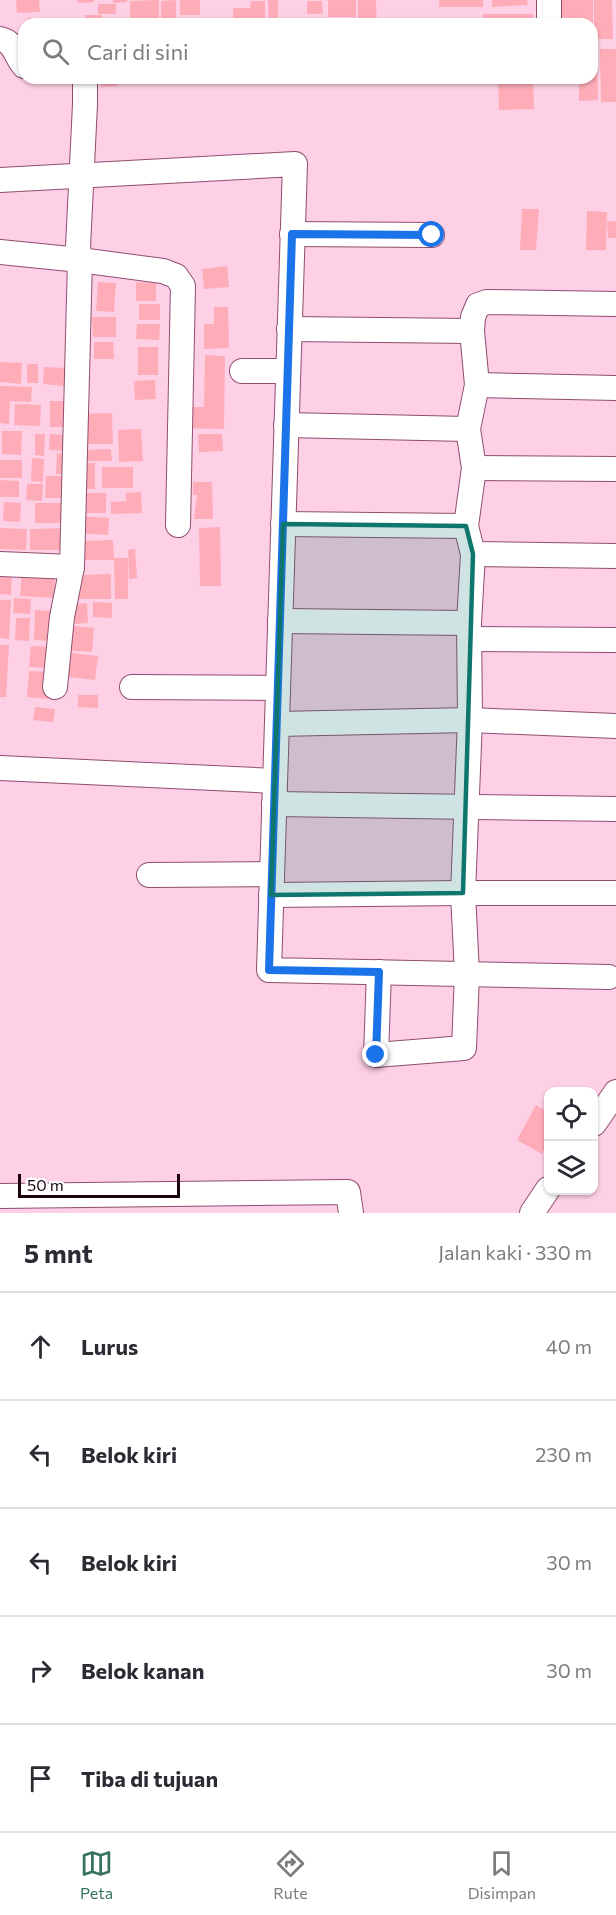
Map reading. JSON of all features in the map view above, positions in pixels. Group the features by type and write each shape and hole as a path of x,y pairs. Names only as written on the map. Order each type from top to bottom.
{"street":[{"path":"549,0 549,18"},
{"path":"0,39 7,40 16,50 18,59"},
{"path":"55,687 62,617 72,567 80,260 78,247 85,84"},
{"path":"0,180 294,164 269,970 609,976"},
{"path":"292,234 432,235"},
{"path":"0,252 163,271 176,276 183,286 178,525"},
{"path":"379,972 376,1055 464,1048 466,974 463,893 470,720 469,631 473,554 466,526 474,468 468,429 477,385 472,331 473,317 478,305 487,302 616,304"},
{"path":"289,329 472,331"},
{"path":"242,371 288,371"},
{"path":"477,385 616,388"},
{"path":"286,425 468,429"},
{"path":"474,468 616,469"},
{"path":"283,524 466,526"},
{"path":"473,554 616,556"},
{"path":"0,564 72,567"},
{"path":"280,621 616,640"},
{"path":"132,687 278,688"},
{"path":"277,724 470,720 616,726"},
{"path":"0,768 466,806 616,809"},
{"path":"149,875 272,885 463,893 616,893"},
{"path":"598,1118 616,1092"},
{"path":"0,1196 348,1192 351,1213"},
{"path":"532,1213 545,1195"}],"highlighted area":[{"path":"283,524 466,526 473,554 463,893 271,895"}],"building":[{"path":"16,0 39,0 40,12 17,13"},
{"path":"78,0 94,0 94,2 78,3"},
{"path":"113,0 127,0 127,2 113,3"},
{"path":"159,0 159,18 130,18 130,1"},
{"path":"176,0 176,18 161,18 161,1"},
{"path":"180,0 200,0 200,15 180,15"},
{"path":"268,0 278,0 278,18 269,18"},
{"path":"328,0 356,0 356,17 328,17"},
{"path":"358,0 376,0 377,18 358,18"},
{"path":"439,0 483,0 483,7 439,7"},
{"path":"492,0 527,0 528,5 492,7"},
{"path":"561,0 593,0 593,18 562,18"},
{"path":"594,0 612,0 613,39 598,39 598,18 594,18"},
{"path":"251,1 265,1 265,18 233,18 233,8 250,8"},
{"path":"307,1 322,1 323,14 307,14"},
{"path":"98,4 116,4 116,14 98,14"},
{"path":"483,14 533,14 533,18 483,18"},
{"path":"85,15 102,15 102,18 85,18"},
{"path":"600,49 616,49 616,102 601,102"},
{"path":"101,84 118,84 118,86 101,87"},
{"path":"498,84 533,84 534,109 499,110"},
{"path":"579,84 598,84 598,100 579,101"},
{"path":"522,209 539,209 536,250 520,250"},
{"path":"587,211 607,212 606,250 586,250"},
{"path":"616,221 616,238 608,238 607,222"},
{"path":"227,266 229,287 204,289 202,269"},
{"path":"98,282 116,283 114,312 96,311"},
{"path":"136,282 156,283 156,301 136,301"},
{"path":"139,304 160,304 160,320 139,320"},
{"path":"214,307 228,307 229,348 204,349 204,324 214,324"},
{"path":"92,317 116,317 116,337 93,337"},
{"path":"137,324 160,324 159,340 136,339"},
{"path":"94,342 113,342 114,359 94,359"},
{"path":"138,347 158,347 158,375 138,375"},
{"path":"205,355 225,356 224,429 188,428 188,407 204,407"},
{"path":"0,362 22,363 21,384 0,382"},
{"path":"27,364 38,364 38,383 27,383"},
{"path":"44,367 66,368 64,386 43,384"},
{"path":"155,380 156,399 135,400 134,381"},
{"path":"0,386 32,387 31,402 10,401 9,424 0,423"},
{"path":"50,401 67,401 68,427 50,427"},
{"path":"15,404 41,405 40,426 14,425"},
{"path":"112,413 113,444 79,444 79,414"},
{"path":"141,429 143,461 119,462 118,430"},
{"path":"2,431 22,431 21,455 2,454"},
{"path":"35,434 45,434 44,456 35,455"},
{"path":"50,434 69,435 68,451 49,450"},
{"path":"198,434 222,434 223,451 199,452"},
{"path":"111,449 112,461 82,461 82,450"},
{"path":"57,453 66,454 66,474 56,474"},
{"path":"32,458 44,459 43,482 31,481"},
{"path":"0,460 22,460 22,478 0,478"},
{"path":"80,463 95,463 95,489 80,489"},
{"path":"102,467 133,467 133,488 102,488"},
{"path":"46,476 65,476 65,498 45,498"},
{"path":"0,480 19,481 19,497 0,497"},
{"path":"193,482 212,482 213,519 194,519 197,495 193,495"},
{"path":"27,484 43,484 42,501 26,500"},
{"path":"141,492 142,513 111,514 111,502 126,501 126,493"},
{"path":"82,493 106,493 106,513 82,513"},
{"path":"4,502 21,503 20,522 3,521"},
{"path":"35,503 65,503 65,523 35,523"},
{"path":"78,516 109,518 108,535 77,533"},
{"path":"220,527 221,586 200,586 199,528"},
{"path":"0,528 27,529 26,550 0,549"},
{"path":"67,528 67,550 30,550 30,529"},
{"path":"113,540 114,560 84,560 83,541"},
{"path":"135,549 137,578 129,579 128,550"},
{"path":"114,558 128,558 128,599 115,599"},
{"path":"22,571 55,573 54,598 20,596"},
{"path":"0,572 12,573 11,595 0,594"},
{"path":"111,574 111,599 79,599 79,575"},
{"path":"14,598 31,599 30,614 13,613"},
{"path":"0,600 11,600 9,639 0,638"},
{"path":"93,602 112,603 112,618 93,617"},
{"path":"87,603 88,623 75,624 74,604"},
{"path":"35,610 56,611 54,641 34,640"},
{"path":"16,618 30,618 29,641 15,640"},
{"path":"65,625 94,628 92,652 63,650"},
{"path":"0,645 9,645 6,697 0,697"},
{"path":"31,646 51,647 50,668 29,667"},
{"path":"63,652 98,656 95,680 61,676"},
{"path":"29,671 50,672 48,699 27,697"},
{"path":"78,695 98,695 98,708 78,707"},
{"path":"35,707 55,709 53,722 33,720"},
{"path":"536,1105 544,1110 544,1150 542,1154 517,1140"}],"route":[{"path":"376,1055 379,972 269,970 292,234 432,235"}]}
